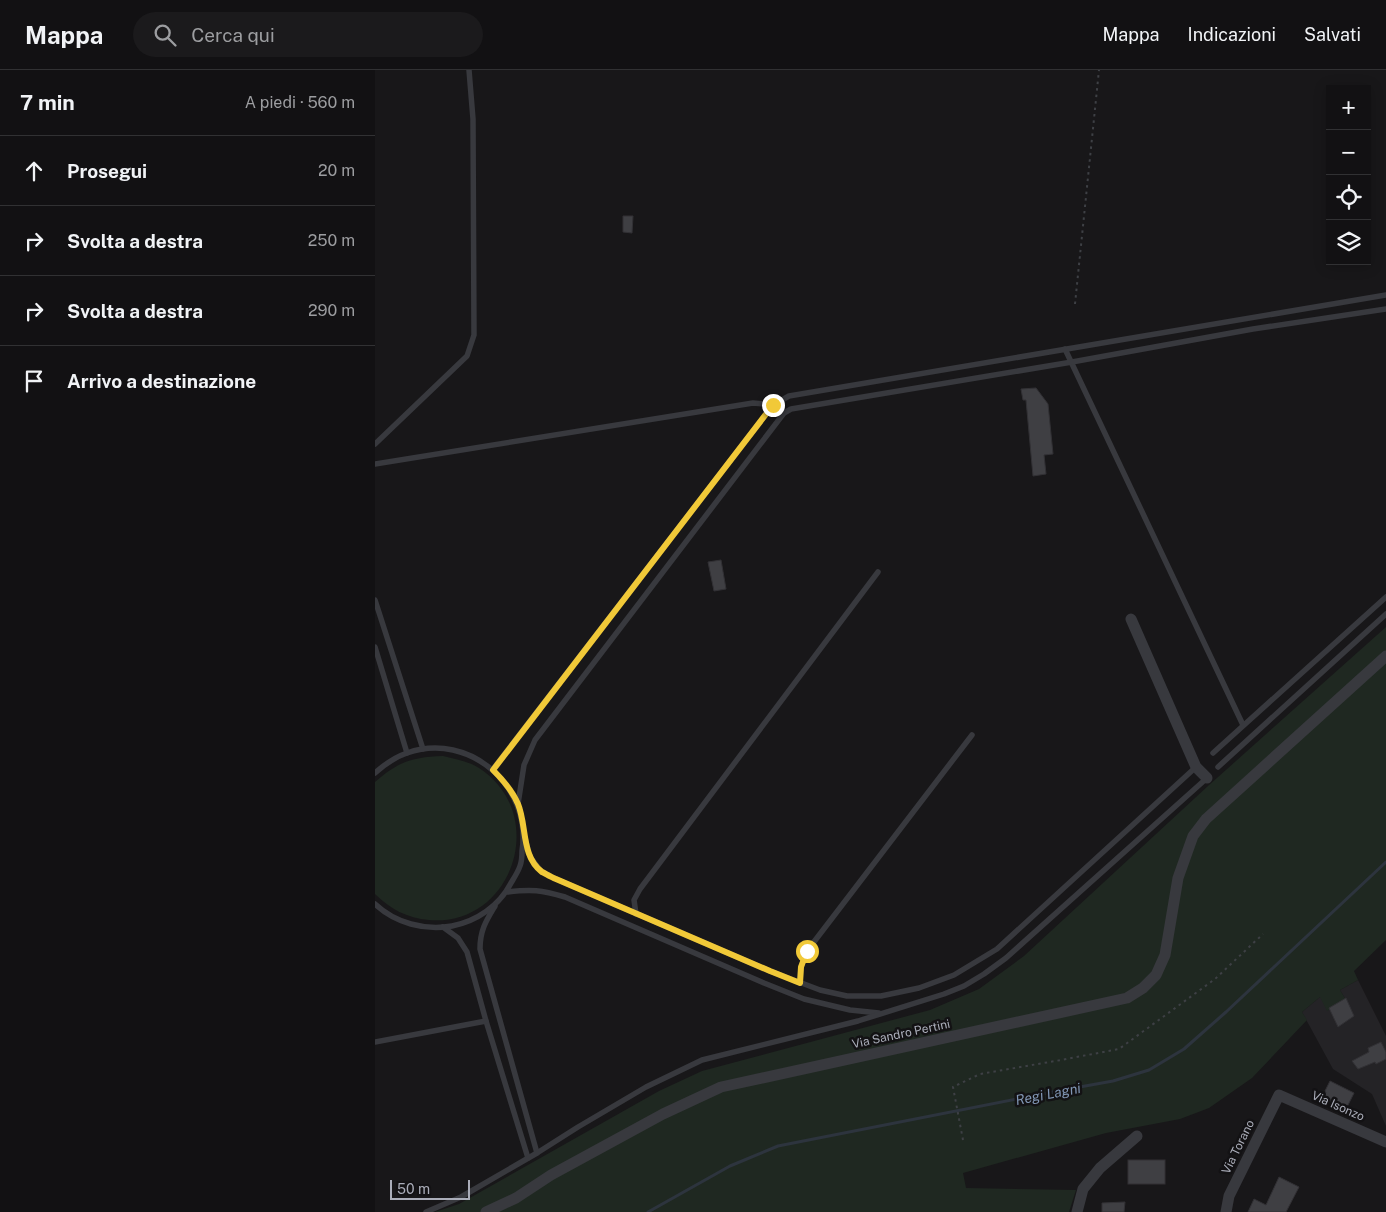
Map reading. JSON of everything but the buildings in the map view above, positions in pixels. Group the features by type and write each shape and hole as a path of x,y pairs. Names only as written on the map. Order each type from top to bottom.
{"street":[{"path":"1131,619 1196,767 1207,778"},
{"name":"Via Sandro Pertini","path":"486,1212 516,1198 551,1175 663,1114 721,1087 1127,998 1143,988 1156,975 1165,956 1178,878 1193,836 1206,818 1386,656"},
{"name":"Via Isonzo","path":"1279,1095 1386,1142"},
{"name":"Via Torano","path":"1226,1212 1229,1196 1279,1095"},
{"path":"1077,1212 1083,1189 1099,1168 1137,1136"}],"lane":[{"path":"375,444 467,356 474,335 473,119 469,70"},
{"path":"493,770 773,405 789,396 1386,295"},
{"path":"518,804 524,765 535,740 784,413 791,409 1072,362 1253,329 1386,309"},
{"path":"1065,349 1243,725"},
{"path":"375,464 753,403 773,405"},
{"path":"636,914 634,900 640,889 878,572"},
{"path":"1213,753 1386,596"},
{"path":"375,600 423,749"},
{"path":"1218,766 1386,614"},
{"path":"375,647 407,753"},
{"path":"800,983 801,967 807,951 972,735"},
{"path":"375,773 387,763 407,753 423,749 460,752 477,759 493,770 507,785 518,804 530,856 541,871 636,914 800,983 847,996 881,996 919,988 954,975 997,949 1196,767"},
{"path":"426,1212 461,1197 647,1087 702,1060 849,1024 964,986 1006,958 1207,778"},
{"path":"375,904 400,921 421,927 443,927 462,924 480,916 507,892 520,866 525,838"},
{"path":"507,892 539,890 565,897 805,999 850,1010 884,1013"},
{"path":"495,904 480,937 480,949 537,1152"},
{"path":"443,927 458,938 467,952 528,1158"},
{"path":"375,1042 486,1020"}],"path":[{"path":"1075,304 1099,70"},
{"path":"963,1140 953,1087 980,1074 1119,1049 1215,979 1263,934"}],"shaded area":[{"path":"1386,627 1386,940 1354,971 1358,980 1340,990 1346,1000 1327,1011 1320,997 1302,1012 1307,1020 1252,1078 1209,1108 1180,1119 1106,1133 963,1173 966,1188 1076,1190 1069,1212 435,1212 459,1204 659,1091 702,1071 930,1010 979,989 1024,956 1208,786"},
{"path":"443,756 461,760 479,768 501,788 513,812 517,838 512,864 500,887 482,906 458,917 429,920 399,912 375,894 375,782 398,765 414,759"},
{"path":"1358,980 1386,1036 1386,1126 1372,1094 1333,1069 1302,1012 1320,997 1346,1000 1340,990"}],"waterway":[{"name":"Regi Lagni","path":"648,1212 730,1166 778,1146 1113,1081 1149,1070 1184,1049 1386,862"}],"route":[{"path":"773,405 493,770 507,785 518,804 530,856 541,871 800,983 801,967 807,951"}]}
